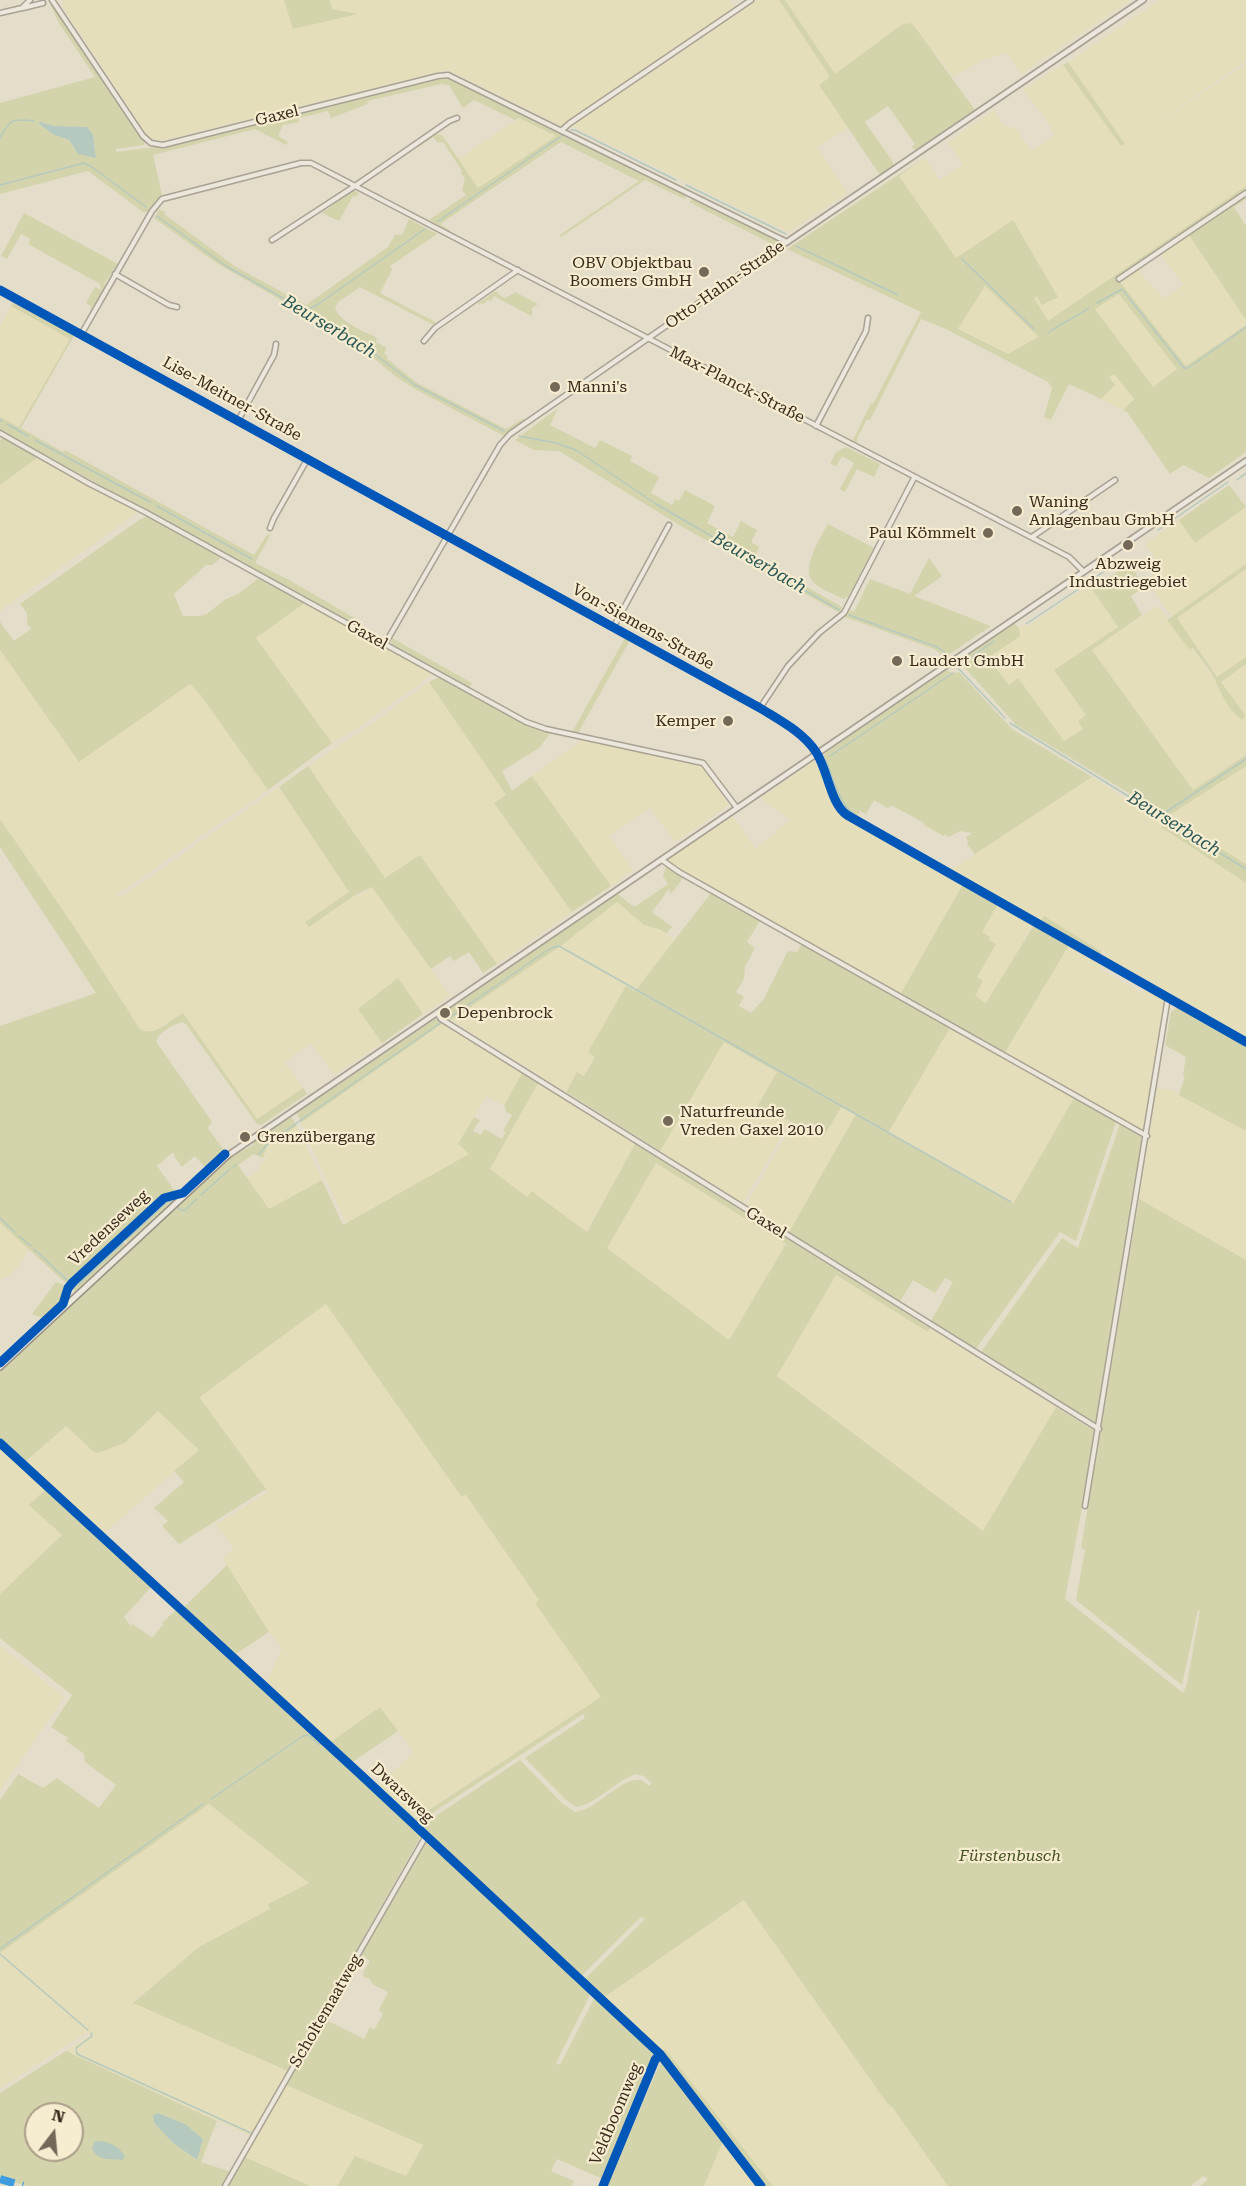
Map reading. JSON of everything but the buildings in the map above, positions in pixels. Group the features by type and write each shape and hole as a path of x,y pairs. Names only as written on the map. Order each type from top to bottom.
{"main road":[{"name":"Vredenseweg","path":"0,1367 227,1156"}],"street":[{"path":"22,8 30,0"},
{"name":"Gaxel","path":"54,0 143,136 156,145 448,75 787,242"},
{"path":"562,130 751,0"},
{"name":"Otto-Hahn-Straße","path":"385,644 500,445 510,434 1143,0"},
{"path":"0,14 43,3"},
{"path":"272,240 448,122 458,118"},
{"name":"Max-Planck-Straße","path":"82,333 152,211 166,197 305,162 314,164 1069,557 1083,571"},
{"path":"1119,279 1246,193"},
{"path":"424,341 435,328 518,270"},
{"path":"115,274 169,305 177,307"},
{"name":"Lise-Meitner-Straße","path":"0,290 448,535"},
{"path":"816,426 866,331 868,318"},
{"name":"Lise-Meitner-Straße","path":"239,419 274,355 276,344"},
{"name":"Gaxel","path":"0,433 532,725 703,763 737,808"},
{"name":"Lise-Meitner-Straße","path":"270,528 308,458"},
{"path":"227,1156 1246,461"},
{"path":"760,708 788,666 819,633 842,615 914,478"},
{"path":"1032,538 1115,480"},
{"path":"613,628 669,525"},
{"name":"Von-Siemens-Straße","path":"448,535 760,708 794,730 817,753"},
{"path":"817,753 827,773 837,804 847,815 1246,1042"},
{"path":"662,860 679,872 1147,1136"},
{"path":"1085,1506 1168,997"},
{"name":"Gaxel","path":"436,1013 441,1019 703,1184 1099,1429"},
{"name":"Dwarsweg","path":"0,1443 660,2054 761,2186"},
{"name":"Scholtemaatweg","path":"225,2186 426,1836"},
{"name":"Veldboomweg","path":"603,2186 660,2054"}],"shaded area":[{"path":"284,0 293,29 355,13 332,9 330,0 730,0 736,7 561,126 448,70 159,141 150,138 145,132 62,6 62,1"},
{"path":"758,0 779,0 830,77 820,85 849,127 817,147 847,193 788,232 572,126"},
{"path":"785,0 1131,0 1021,74 1008,53 984,59 953,77 915,27 900,25 835,74"},
{"path":"1160,0 1246,0 1246,61 1140,134 1246,64 1246,186 1048,321 1034,298 1037,297 1043,305 1058,296 1013,220 956,259 899,176 925,158 939,180 963,165 948,142 994,110 1004,126 1016,128 1031,151 1042,144 1055,135 1023,89 1063,65 1121,146 1125,144 1068,62"},
{"path":"519,118 556,136 477,188 458,159"},
{"path":"40,122 54,126 87,127 93,135 96,158 78,154 69,140 54,135 39,124"},
{"path":"1188,234 1246,320 1246,325 1186,366 1120,282 1138,269 1147,282 1165,298 1184,285 1161,255"},
{"path":"985,286 1039,337 1008,354 958,329"},
{"path":"1119,294 1177,369 1153,387 1095,309"},
{"path":"11,306 70,339 18,427 0,417 0,327"},
{"path":"1114,373 1134,399 1123,410 1101,399 1115,385 1109,377"},
{"path":"40,456 138,512 0,611 0,485"},
{"path":"1246,507 1246,564 1172,617 1146,580 1153,575 1155,566 1154,557 1145,544 1179,520 1196,543"},
{"path":"1246,569 1246,657 1218,677 1176,618"},
{"path":"1089,585 1118,627 1054,670 1086,716 1083,728 1064,742 1018,678 1009,685 988,657 1019,636 1019,628 1025,624 1027,627"},
{"path":"305,603 430,672 430,676 359,727 332,743 256,638"},
{"path":"1158,606 1190,649 1192,648 1215,680 1218,690 1240,719 1245,715 1221,682 1246,664 1246,754 1193,790 1092,649"},
{"path":"0,650 78,761 190,684 199,693 268,790 117,894 120,898 279,787 349,892 306,921 308,926 352,897 361,895 372,887 450,996 423,1014 397,978 358,1009 382,1043 334,1075 311,1043 284,1062 303,1088 257,1119 183,1013 152,1032 140,1029 73,925 0,819"},
{"path":"429,682 506,795 494,804 572,912 497,964 420,855 385,878 308,766 369,726"},
{"path":"582,740 701,765 729,805 675,842 650,808 609,836 633,870 611,886 532,776"},
{"path":"814,761 821,769 839,814 963,884 900,995 667,862 671,856 732,815 756,849 790,820 761,798"},
{"path":"1246,766 1246,864 1167,816"},
{"path":"1092,777 1163,823 1161,827 1246,883 1246,1038 1104,957 1106,953 1044,917 1040,922 951,870"},
{"path":"617,902 644,925 662,930 674,940 635,991 626,987 589,1052 595,1056 583,1076 577,1073 566,1092 451,1020 558,948"},
{"path":"998,904 1032,926 987,1003 974,996 983,981 976,978 996,944 988,940 990,937 982,932"},
{"path":"1069,945 1102,964 1100,969 1143,994 1145,988 1164,999 1145,1133 1004,1054"},
{"path":"443,1023 522,1073 504,1106 486,1096 458,1144 470,1154 346,1223 301,1123"},
{"path":"950,1028 1074,1098 1013,1205 888,1133"},
{"path":"723,1042 777,1072 757,1107 790,1121 743,1203 660,1151"},
{"path":"538,1083 635,1144 586,1232 534,1193 527,1198 490,1169"},
{"path":"1157,1088 1171,1090 1246,1131 1246,1260 1139,1199"},
{"path":"842,1106 856,1114 788,1234 746,1205 793,1123 824,1136"},
{"path":"297,1126 322,1180 269,1209 247,1178 258,1170 264,1160 267,1145"},
{"path":"656,1163 786,1244 729,1340 607,1248"},
{"path":"0,1223 29,1250 12,1274 0,1280"},
{"path":"836,1275 928,1332 930,1328 1056,1407 983,1531 777,1376"},
{"path":"326,1303 461,1496 466,1495 540,1600 536,1603 602,1697 412,1820 377,1788 414,1752 380,1707 329,1743 266,1684 282,1648 265,1627 223,1559 234,1547 216,1525 268,1492 200,1398"},
{"path":"158,1411 199,1450 103,1534 25,1462 66,1426 94,1452 98,1453 126,1443"},
{"path":"0,1447 46,1489 30,1505 62,1535 0,1594"},
{"path":"0,1646 64,1697 0,1791"},
{"path":"209,1804 310,1883 269,1903 271,1908 199,1947 133,2002 288,2071 251,2136 66,2051 90,2035 87,2032 0,2088 0,1953"},
{"path":"744,1900 948,2186 773,2186 665,2050 660,2052 603,1998"},
{"path":"286,2085 423,2145 406,2176 355,2156 337,2186 310,2186 245,2157"},
{"path":"158,2113 185,2124 203,2139 197,2160 172,2142 154,2123 153,2115"},
{"path":"95,2141 113,2144 125,2157 122,2160 96,2155 92,2147"},
{"path":"723,2141 758,2186 704,2186"}],"green space":[{"path":"284,0 330,0 332,9 358,14 293,29"},
{"path":"779,0 785,0 835,74 901,25 910,23 975,110 915,150 912,147 915,144 888,106 865,122 893,162 893,166 880,175 819,85 830,77"},
{"path":"50,4 53,4 145,140 144,145 116,149 116,152 162,146 443,76 686,193 686,198 645,180 561,237 560,235 639,181 561,142 440,224 451,231 449,232 413,211 429,220 466,195 462,190 465,179 443,142 438,143 433,137 418,147 419,144 434,134 442,135 478,188 556,136 519,118 515,120 474,100 463,108 449,85 441,84 367,101 368,104 331,118 328,111 299,118 299,122 283,125 278,136 288,142 286,145 255,129 153,155 162,195 148,212 143,212 88,171 0,194 0,103 95,77 59,23","holes":["39,124 84,127 93,135 96,158 75,150 69,140 54,135"]},
{"path":"1068,62 1125,144 1121,146 1063,65"},
{"path":"925,157 899,176 956,258 1013,220 1058,297 1042,305 1037,297 1034,298 1048,321 1246,186 1246,191 1118,278 1157,256 1120,282 1186,366 1246,325 1246,452 1209,478 1183,465 1170,474 1127,412 1123,410 1134,399 1114,374 1109,377 1115,385 1101,399 1069,384 1051,420 1044,417 1052,388 1048,382 944,328 921,319 870,420 867,419 857,438 858,441 854,442 871,403 873,404 921,312 787,249","holes":["985,286 1039,337 1008,354 958,329","1119,294 1177,369 1153,387 1095,309"]},
{"path":"353,190 359,193 356,197 353,196 339,221 322,213"},
{"path":"1246,194 1246,199 1234,207 1246,226 1246,320 1189,235 1160,254"},
{"path":"693,199 778,239 779,243 776,246 689,202"},
{"path":"159,209 236,267 306,305 388,247 395,235 402,235 409,219 437,234 390,266 392,270 380,293 437,323 434,325 360,287 338,302 335,309 348,323 377,338 376,342 387,348 384,353 388,357 386,358 417,383 506,429 524,418 524,421 504,436 415,389 395,376 357,344 215,262 154,218"},
{"path":"24,213 118,264 104,284 106,285 92,309 86,303 95,287 101,290 100,284 28,244 31,239 21,234 7,259 1,256"},
{"path":"496,291 506,298 515,292 538,304 531,309 533,312 531,316 494,296 491,301 487,300 480,305 478,303"},
{"path":"13,302 75,334 21,428 254,555 267,535 271,534 255,563 363,623 360,628 0,430 0,417 19,427 70,339 11,306"},
{"path":"558,408 550,425 595,448 600,440 632,456 630,461 659,477 651,493 672,505 675,499 679,501 685,490 715,506 707,523 733,537 741,521 757,530 751,542 759,547 755,557 842,607 840,613 684,528 559,451 534,450 515,440"},
{"path":"5,437 40,456 0,485 0,440"},
{"path":"846,447 880,464 874,477 857,469 845,492 840,489 854,463 842,456 836,466 830,464 836,452"},
{"path":"1229,485 1246,507 1195,543 1179,520"},
{"path":"147,516 222,557 212,565 206,565 174,594 183,616 207,614 224,600 238,594 259,578 305,603 256,638 332,743 268,790 199,693 190,684 79,762 0,650 0,622 14,641 31,629 27,624 27,613 20,604"},
{"path":"828,524 874,548 848,597 843,599 819,587 810,576 810,561"},
{"path":"929,558 942,576 914,596 991,626 945,657 934,649 845,617 850,610 854,612 870,579 910,594"},
{"path":"1129,564 1145,586 1131,596 1142,615 1092,650 1193,790 1246,755 1246,766 1168,816 1246,864 1246,883 1161,827 1167,816 1016,725 959,661 1014,623 1019,628 1020,636 988,658 1009,685 1018,678 1064,741 1083,729 1078,721 1086,715 1054,670 1118,627 1092,589"},
{"path":"1246,564 1246,569 1177,618 1217,677 1246,657 1246,664 1221,682 1245,715 1243,720 1230,708 1210,672 1193,648 1189,649 1167,620"},
{"path":"392,638 472,683 469,688 391,645"},
{"path":"625,638 630,640 578,733 572,732"},
{"path":"946,670 952,673 959,672 1012,729 1092,777 975,854 967,844 966,837 972,833 960,831 949,837 945,834 944,836 891,805 888,808 874,800 866,814 860,811 856,818 849,814 840,805 822,757 830,749"},
{"path":"442,678 530,727 548,732 549,735 539,748 502,771 512,791 532,776 611,886 572,912 494,803 506,795 429,682"},
{"path":"308,766 385,878 420,855 497,964 483,973 469,952 454,961 450,956 431,969 372,887 352,897 309,927 305,922 349,892 279,787"},
{"path":"0,819 73,925 140,1029 156,1030 183,1013 257,1119 303,1088 307,1094 261,1125 257,1124 186,1024 182,1022 165,1030 157,1038 157,1043 212,1122 208,1128 225,1152 207,1169 195,1156 182,1167 174,1156 175,1154 172,1153 157,1166 177,1194 165,1196 68,1285 0,1223 0,1026 96,993 0,847"},
{"path":"937,861 1040,922 1044,916 1101,951 1102,957 937,865"},
{"path":"666,866 684,877 671,894 669,889 652,912 672,927 666,934 662,930 644,925 617,902 558,948 451,1020 442,1014 618,894 632,906 636,906 668,884 663,876"},
{"path":"963,884 998,904 982,932 996,944 977,977 983,981 975,996 986,1003 1034,925 1069,945 1004,1054 900,995"},
{"path":"711,893 760,921 747,942 755,948 745,967 744,979 736,992 744,997 739,1006 751,1013 763,1000 788,951 797,952 802,944 950,1028 888,1133 1013,1204 1074,1098 1116,1122 1076,1241 1060,1232 975,1350 930,1323 953,1282 945,1278 935,1293 913,1280 899,1303 788,1234 856,1114 842,1106 824,1136 757,1107 777,1072 724,1042 660,1151 566,1092 577,1072 584,1076 595,1057 588,1052 626,986 635,991"},
{"path":"398,978 423,1014 382,1043 358,1009"},
{"path":"1178,1007 1246,1046 1246,1131 1179,1095 1185,1076 1183,1075 1186,1057 1165,1045 1171,1012"},
{"path":"435,1019 443,1023 301,1123 297,1113"},
{"name":"Fürstenbusch","path":"522,1073 538,1083 490,1169 527,1197 532,1191 587,1232 635,1144 930,1328 928,1332 836,1275 777,1376 983,1531 1056,1407 1096,1432 1065,1599 1183,1693 1187,1684 1200,1610 1198,1610 1182,1685 1076,1600 1085,1550 1081,1548 1139,1199 1246,1260 1246,2186 1200,2186 1208,2179 1203,2176 1191,2186 948,2186 744,1900 603,1998 584,1980 645,1919 641,1917 580,1977 419,1827 520,1760 562,1803 575,1812 591,1806 630,1781 641,1780 649,1786 652,1783 644,1776 635,1774 582,1806 576,1807 565,1799 525,1758 585,1718 583,1714 417,1823 412,1821 601,1697 535,1603 539,1600 466,1495 461,1496 326,1304 201,1396 200,1398 266,1489 179,1544 162,1526 168,1521 154,1508 184,1482 174,1471 199,1450 158,1411 125,1443 98,1453 94,1452 66,1426 25,1462 0,1439 0,1372 228,1158 254,1145 252,1142 287,1118 292,1118 297,1126 267,1145 263,1158 254,1154 238,1165 269,1209 322,1180 343,1225 469,1154 458,1144 474,1117 480,1120 473,1131 481,1135 485,1129 502,1139 506,1132 503,1131 512,1115 505,1111 504,1106","holes":["656,1163 786,1244 729,1340 607,1248"]},
{"path":"1120,1124 1144,1137 1097,1425 1092,1424 981,1352 1062,1238 1078,1248"},
{"path":"172,1196 179,1198 129,1244 123,1237 165,1198"},
{"path":"121,1238 127,1246 77,1293 70,1287"},
{"path":"56,1282 67,1287 63,1302 45,1319 32,1314"},
{"path":"46,1489 151,1587 124,1617 131,1626 133,1624 152,1638 163,1625 162,1623 176,1610 421,1836 288,2071 133,2003 199,1947 270,1909 268,1904 309,1883 209,1804 0,1953 0,1800 18,1774 43,1788 57,1778 99,1808 116,1785 85,1762 84,1754 66,1741 68,1738 51,1727 72,1695 0,1638 0,1594 62,1535 29,1505"},
{"path":"227,1565 269,1632 234,1655 183,1608"},
{"path":"380,1707 398,1731 351,1763 329,1743"},
{"path":"426,1841 591,1993 556,2063 560,2065 595,1997 655,2054 603,2179 557,2159 551,2171 574,2181 572,2186 337,2186 355,2156 406,2176 423,2145 286,2085 324,2019 364,2039 370,2027 374,2030 383,2014 379,2010 388,1992 364,1977 363,1972 370,1961 361,1954"},
{"path":"665,2049 773,2186 765,2186 660,2052"},
{"path":"66,2051 217,2121 201,2162 231,2172 223,2186 27,2186 0,2178 0,2093","holes":["158,2113 185,2124 197,2160 172,2142 154,2123"]},
{"path":"661,2061 723,2141 704,2186 607,2186"},
{"path":"245,2157 310,2186 229,2186"}],"waterway":[{"path":"0,138 12,122 16,120 34,121"},
{"path":"571,130 676,180"},
{"path":"437,222 563,135"},
{"name":"Beurserbach","path":"0,185 84,163 146,207"},
{"path":"686,185 786,234"},
{"name":"Beurserbach","path":"157,216 226,266 355,339 415,385 504,431"},
{"path":"305,311 317,305 425,229"},
{"path":"796,246 898,295"},
{"path":"962,259 1034,329"},
{"path":"1097,303 1122,289 1184,368 1188,368 1246,327"},
{"path":"1048,333 1089,308"},
{"path":"7,424 28,436"},
{"name":"Beurserbach","path":"519,436 556,443 576,450 656,504 839,610"},
{"path":"35,440 150,502"},
{"path":"1237,480 1246,473"},
{"path":"1158,530 1228,482"},
{"path":"157,506 252,559"},
{"path":"1089,582 1120,560"},
{"path":"1026,624 1083,586"},
{"name":"Beurserbach","path":"849,615 937,647 947,654"},
{"path":"963,663 994,641"},
{"name":"Beurserbach","path":"956,666 1005,718"},
{"path":"830,756 953,673"},
{"name":"Beurserbach","path":"1010,723 1246,869"},
{"path":"1159,815 1246,759"},
{"path":"826,760 841,797 854,814"},
{"path":"913,856 960,883"},
{"path":"963,885 994,902"},
{"path":"446,1020 551,948 559,946 1011,1202"},
{"path":"259,1154 267,1145 305,1117 442,1022"},
{"path":"201,1195 230,1169"},
{"path":"178,1208 184,1211 197,1199"},
{"path":"127,1239 168,1201 172,1202"},
{"path":"0,1218 15,1232"},
{"path":"19,1236 31,1246"},
{"path":"73,1285 78,1285 123,1243"},
{"path":"34,1249 69,1282"},
{"path":"211,1799 303,1736 308,1735 318,1744 323,1744"},
{"path":"0,1949 203,1804"},
{"path":"0,1954 88,2030"},
{"path":"91,2033 92,2036 76,2048 77,2054 251,2133"}],"marked path":[{"path":"0,2179 23,2186"}],"cycle path":[{"path":"0,290 760,708 790,727 811,745 820,759 837,803 847,815 1246,1042"},
{"path":"0,1363 63,1304 68,1288 73,1282 164,1198 183,1193 225,1154"},
{"path":"0,1443 660,2054 761,2186"},
{"path":"603,2186 655,2060 660,2054"}],"place":[{"name":"OBV Objektbau Boomers GmbH","path":"704,272"},
{"name":"Manni's","path":"555,387"},
{"name":"Waning Anlagenbau GmbH","path":"1017,511"},
{"name":"Paul Kömmelt","path":"988,533"},
{"name":"Abzweig Industriegebiet","path":"1128,545"},
{"name":"Laudert GmbH","path":"897,661"},
{"name":"Kemper","path":"728,721"},
{"name":"Depenbrock","path":"445,1013"},
{"name":"Naturfreunde Vreden Gaxel 2010","path":"668,1121"},
{"name":"Grenzübergang","path":"245,1137"}]}
